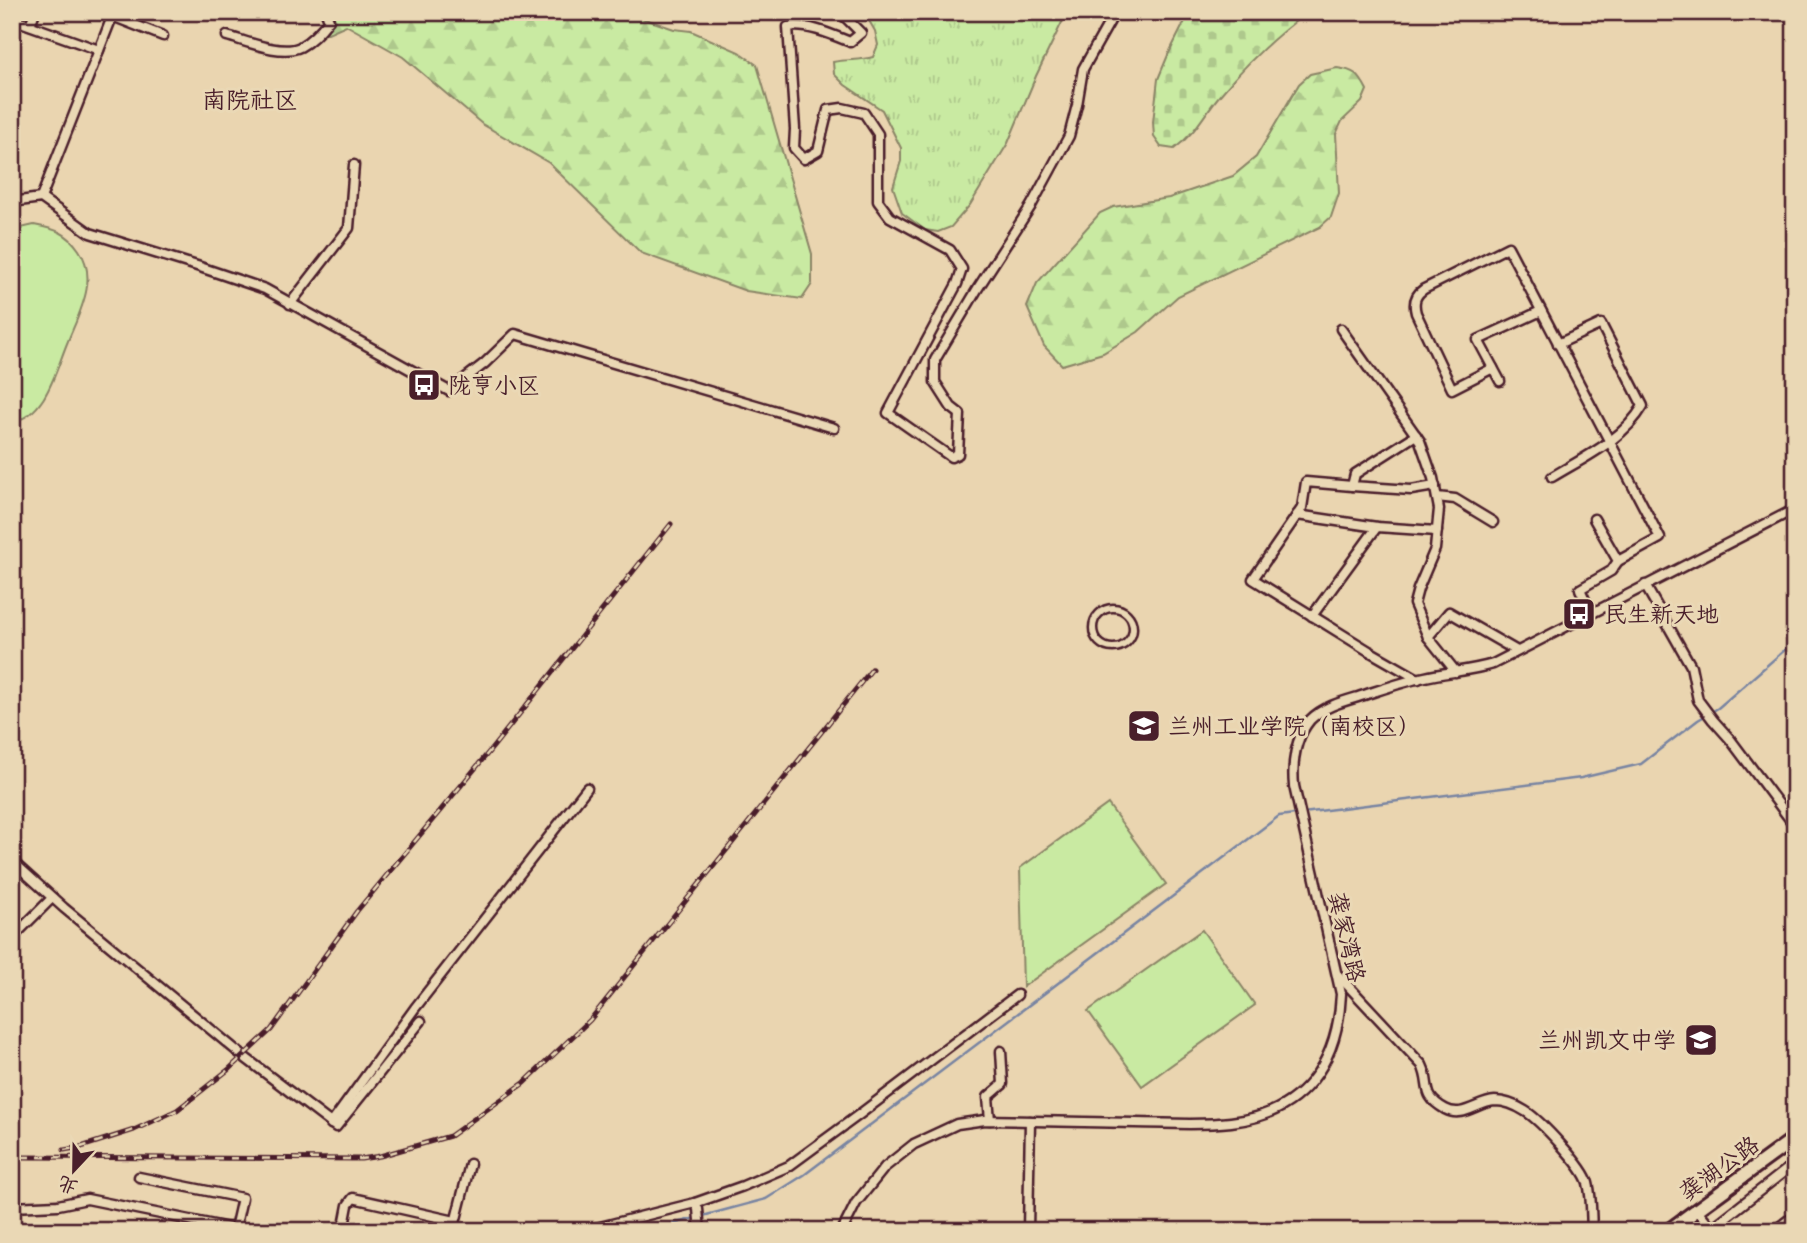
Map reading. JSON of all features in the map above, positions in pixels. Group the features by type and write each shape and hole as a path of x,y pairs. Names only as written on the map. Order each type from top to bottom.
{"main road":[{"name":"龚湖公路","path":"1668,1231 1795,1139"}],"street":[{"path":"30,25 35,12"},
{"path":"102,12 113,14 163,36"},
{"path":"228,36 268,48 299,47 329,20 326,12"},
{"path":"839,12 861,33 850,42 798,25 788,27 794,148 804,159 818,151 828,110 842,108 864,113 878,134 878,201 890,217 950,250 962,269 957,284 888,413 951,457 958,454 960,414 951,407 935,382 935,360 1031,206 1069,136 1083,69 1115,12"},
{"path":"41,198 113,14"},
{"path":"12,19 99,50"},
{"path":"290,304 349,228 354,165"},
{"path":"12,202 41,198 90,233 265,289 449,391 485,363 515,334 834,428"},
{"path":"1493,368 1452,389 1416,313 1415,302 1420,292 1508,247 1660,538 1618,561 1611,571 1580,589 1591,613"},
{"path":"1500,381 1478,340 1541,311"},
{"path":"1552,477 1609,443 1636,419 1643,406 1601,324 1558,344"},
{"path":"1341,329 1420,440 1435,486 1439,509 1435,549 1418,589 1415,604 1428,637 1456,672"},
{"path":"1352,486 1355,474 1416,435"},
{"path":"1418,679 1253,579 1302,508 1306,482 1411,490 1435,486"},
{"path":"1437,497 1455,499 1493,522"},
{"name":"龚家湾路","path":"842,1231 856,1203 885,1167 914,1144 957,1124 989,1120 1196,1124 1232,1122 1260,1116 1302,1094 1329,1053 1340,1017 1341,994 1298,802 1293,768 1301,736 1310,721 1333,704 1418,679 1493,664 1795,509"},
{"path":"1297,515 1377,527 1437,531"},
{"path":"1594,519 1618,561"},
{"path":"1312,616 1377,527"},
{"path":"1645,585 1691,666 1698,699 1795,826"},
{"path":"1109,608 1125,611 1133,624 1130,639 1117,648 1102,645 1093,632 1096,616 1109,608"},
{"path":"1428,637 1449,612 1517,651"},
{"path":"331,1124 415,1009 587,788"},
{"path":"12,861 52,898 243,1056 336,1127 421,1021"},
{"path":"12,938 52,898"},
{"path":"1336,973 1422,1065 1427,1075 1427,1094 1433,1101 1458,1113 1483,1103 1498,1101 1527,1112 1540,1123 1580,1168 1588,1181 1592,1231"},
{"path":"584,1231 696,1206 789,1166 1017,995"},
{"path":"989,1120 988,1097 1003,1083 1000,1051"},
{"path":"1028,1231 1030,1121"},
{"path":"453,1231 470,1164"},
{"path":"1697,1210 1712,1229 1790,1167 1795,1173"},
{"path":"12,1207 58,1205 87,1199 239,1230 242,1198 139,1177"},
{"path":"343,1231 348,1205 353,1198 455,1221"},
{"path":"696,1206 700,1231"},
{"path":"1774,1231 1795,1215"}],"green space":[{"path":"331,12 643,12 642,18 674,29 691,31 739,52 757,65 812,254 812,284 802,299 746,291 641,253 549,163 482,124 403,57 346,25 321,36"},
{"path":"864,12 1067,12 1008,143 970,205 951,227 938,232 925,230 902,213 893,187 901,161 901,148 882,110 845,85 834,74 833,62 873,57 878,45 875,31"},
{"path":"1191,12 1308,12 1250,62 1182,143 1174,149 1161,147 1154,137 1153,122 1158,79"},
{"path":"1337,68 1355,74 1367,90 1362,102 1342,121 1336,134 1339,193 1331,217 1320,227 1178,296 1138,332 1103,353 1062,365 1044,346 1027,307 1037,283 1100,213 1113,207 1169,198 1233,176 1256,157 1299,84 1310,74"},
{"path":"34,225 60,232 70,239 85,261 87,284 82,308 49,389 34,410 24,418 12,422 12,230"},
{"path":"1108,804 1166,884 1023,987 1020,868"},
{"path":"1202,930 1255,1005 1142,1086 1088,1011"}],"waterway":[{"path":"647,1231 766,1199 804,1175 1279,816 1581,778 1641,764 1718,708 1795,641"},
{"path":"12,1227 88,1222 134,1231"}],"railway":[{"path":"64,1150 134,1130 177,1110 228,1070 271,1030 357,911 493,747 671,524"},
{"path":"22,1157 361,1159 450,1136 524,1083 590,1020 872,669"}],"place":[{"name":"陇亨小区","path":"424,385"},
{"name":"民生新天地","path":"1579,614"},
{"name":"兰州工业学院（南校区）","path":"1144,726"},
{"name":"兰州凯文中学","path":"1701,1040"}],"district":[{"name":"南院社区","path":"250,100"}]}
